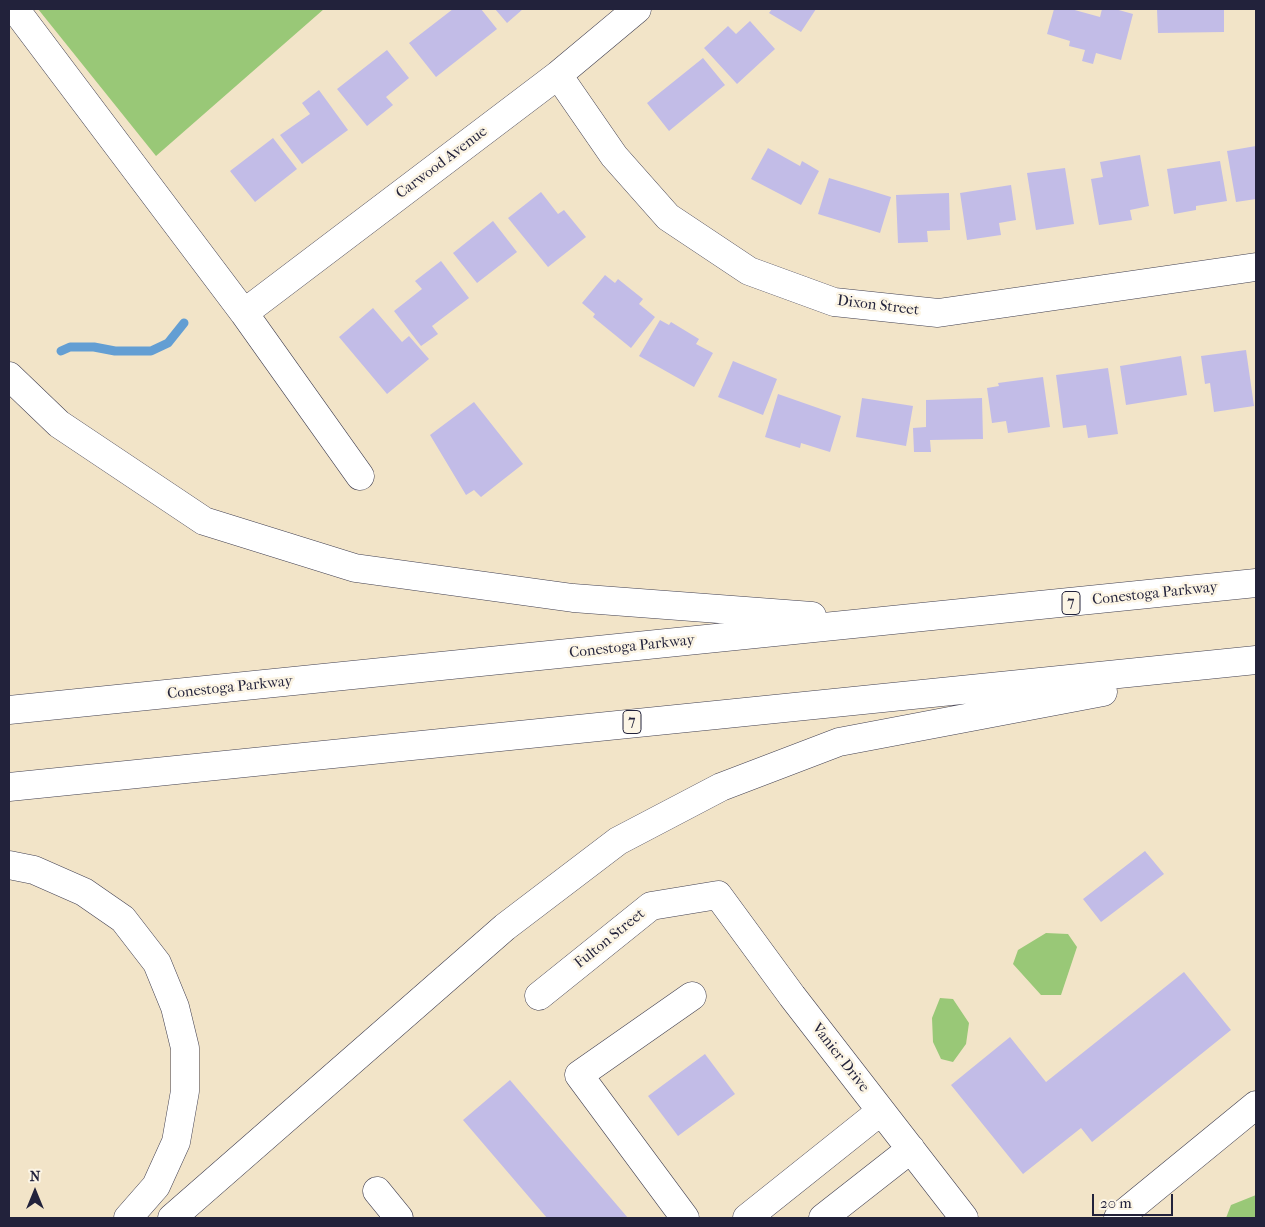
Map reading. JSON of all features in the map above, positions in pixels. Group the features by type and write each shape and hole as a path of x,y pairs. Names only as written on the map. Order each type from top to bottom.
{"main road":[{"path":"15,9 244,313 360,476"},
{"name":"Carwood Avenue","path":"244,313 558,75 636,9"},
{"name":"Dixon Street","path":"558,75 614,156 668,217 749,271 834,302 938,313 1256,267"},
{"path":"9,376 59,424 204,521 355,568 573,598 886,622"},
{"name":"Conestoga Parkway","path":"9,710 1256,584"},
{"path":"172,1218 505,927 618,841 721,787 839,742 1256,662"},
{"name":"7","path":"9,787 1256,662"},
{"path":"9,865 34,870 84,892 123,919 157,963 175,1007 185,1048 186,1091 176,1142 156,1186 128,1218"},
{"name":"Fulton Street","path":"539,996 651,906 718,895"},
{"name":"Vanier Drive","path":"718,895 792,996 964,1218"},
{"path":"685,1218 579,1075 692,996"},
{"path":"1118,1218 1256,1106"},
{"path":"747,1218 881,1111"},
{"path":"823,1218 911,1149"},
{"path":"377,1191 399,1218"}],"green space":[{"path":"38,9 324,9 156,156"},
{"path":"1046,933 1068,934 1077,947 1061,995 1041,995 1013,964 1018,950"},
{"path":"940,998 953,999 969,1023 966,1044 953,1062 941,1059 933,1042 932,1018"},
{"path":"1256,1195 1256,1218 1226,1218 1231,1205"}],"building":[{"path":"453,9 481,9 497,29 436,77 409,43"},
{"path":"495,9 523,9 507,23"},
{"path":"772,9 816,9 801,32 769,13"},
{"path":"1054,9 1071,9 1100,17 1102,9 1115,9 1133,14 1121,60 1096,53 1093,64 1082,61 1085,50 1069,46 1070,41 1047,34"},
{"path":"1157,9 1224,9 1224,32 1158,33"},
{"path":"750,21 775,49 737,84 704,48 728,26 736,34"},
{"path":"387,50 409,78 386,97 393,105 367,126 337,89"},
{"path":"703,58 725,85 669,131 647,103"},
{"path":"319,90 348,130 302,164 280,135 310,114 302,103"},
{"path":"273,138 297,169 255,202 230,171"},
{"path":"1256,146 1256,199 1236,202 1227,151"},
{"path":"768,148 800,166 802,161 819,171 801,205 751,179"},
{"path":"1140,155 1149,206 1130,210 1132,220 1099,225 1091,179 1103,177 1100,162"},
{"path":"1220,161 1227,201 1196,206 1196,210 1174,214 1167,169"},
{"path":"1065,168 1074,224 1036,230 1027,173"},
{"path":"829,178 891,197 880,233 818,214"},
{"path":"1011,185 1016,220 999,223 1001,235 967,240 960,193"},
{"path":"541,192 558,214 564,210 586,237 548,267 508,218"},
{"path":"949,193 950,230 927,231 928,242 898,243 896,195"},
{"path":"493,221 517,252 477,283 453,253"},
{"path":"441,261 469,298 432,326 438,334 421,346 394,311 422,289 415,281"},
{"path":"605,275 615,283 618,279 643,299 639,304 655,317 631,348 593,317 595,314 582,303"},
{"path":"373,308 402,342 409,336 429,359 387,394 339,337"},
{"path":"660,320 669,325 671,322 699,339 696,344 713,353 694,387 639,356"},
{"path":"1246,350 1254,406 1214,412 1210,383 1205,384 1201,356"},
{"path":"1181,356 1187,395 1126,405 1120,366"},
{"path":"733,361 777,379 763,415 718,397"},
{"path":"1108,368 1118,434 1088,438 1086,425 1063,428 1056,375"},
{"path":"1043,377 1050,427 1008,433 1006,421 992,423 987,388 999,386 998,383"},
{"path":"778,394 841,416 830,452 801,443 800,448 765,437"},
{"path":"862,398 913,406 906,446 856,437"},
{"path":"982,398 983,439 930,440 931,452 914,452 913,428 926,427 926,400"},
{"path":"474,402 523,464 481,497 474,490 466,495 430,435"},
{"path":"1145,851 1164,874 1101,922 1083,899"},
{"path":"1184,972 1231,1030 1092,1142 1081,1128 1023,1174 951,1085 1010,1037 1046,1082"},
{"path":"705,1054 735,1094 678,1136 648,1096"},
{"path":"510,1080 628,1218 547,1218 463,1120"}],"waterway":[{"path":"61,351 70,347 94,347 115,351 151,351 168,343 184,323"}]}
